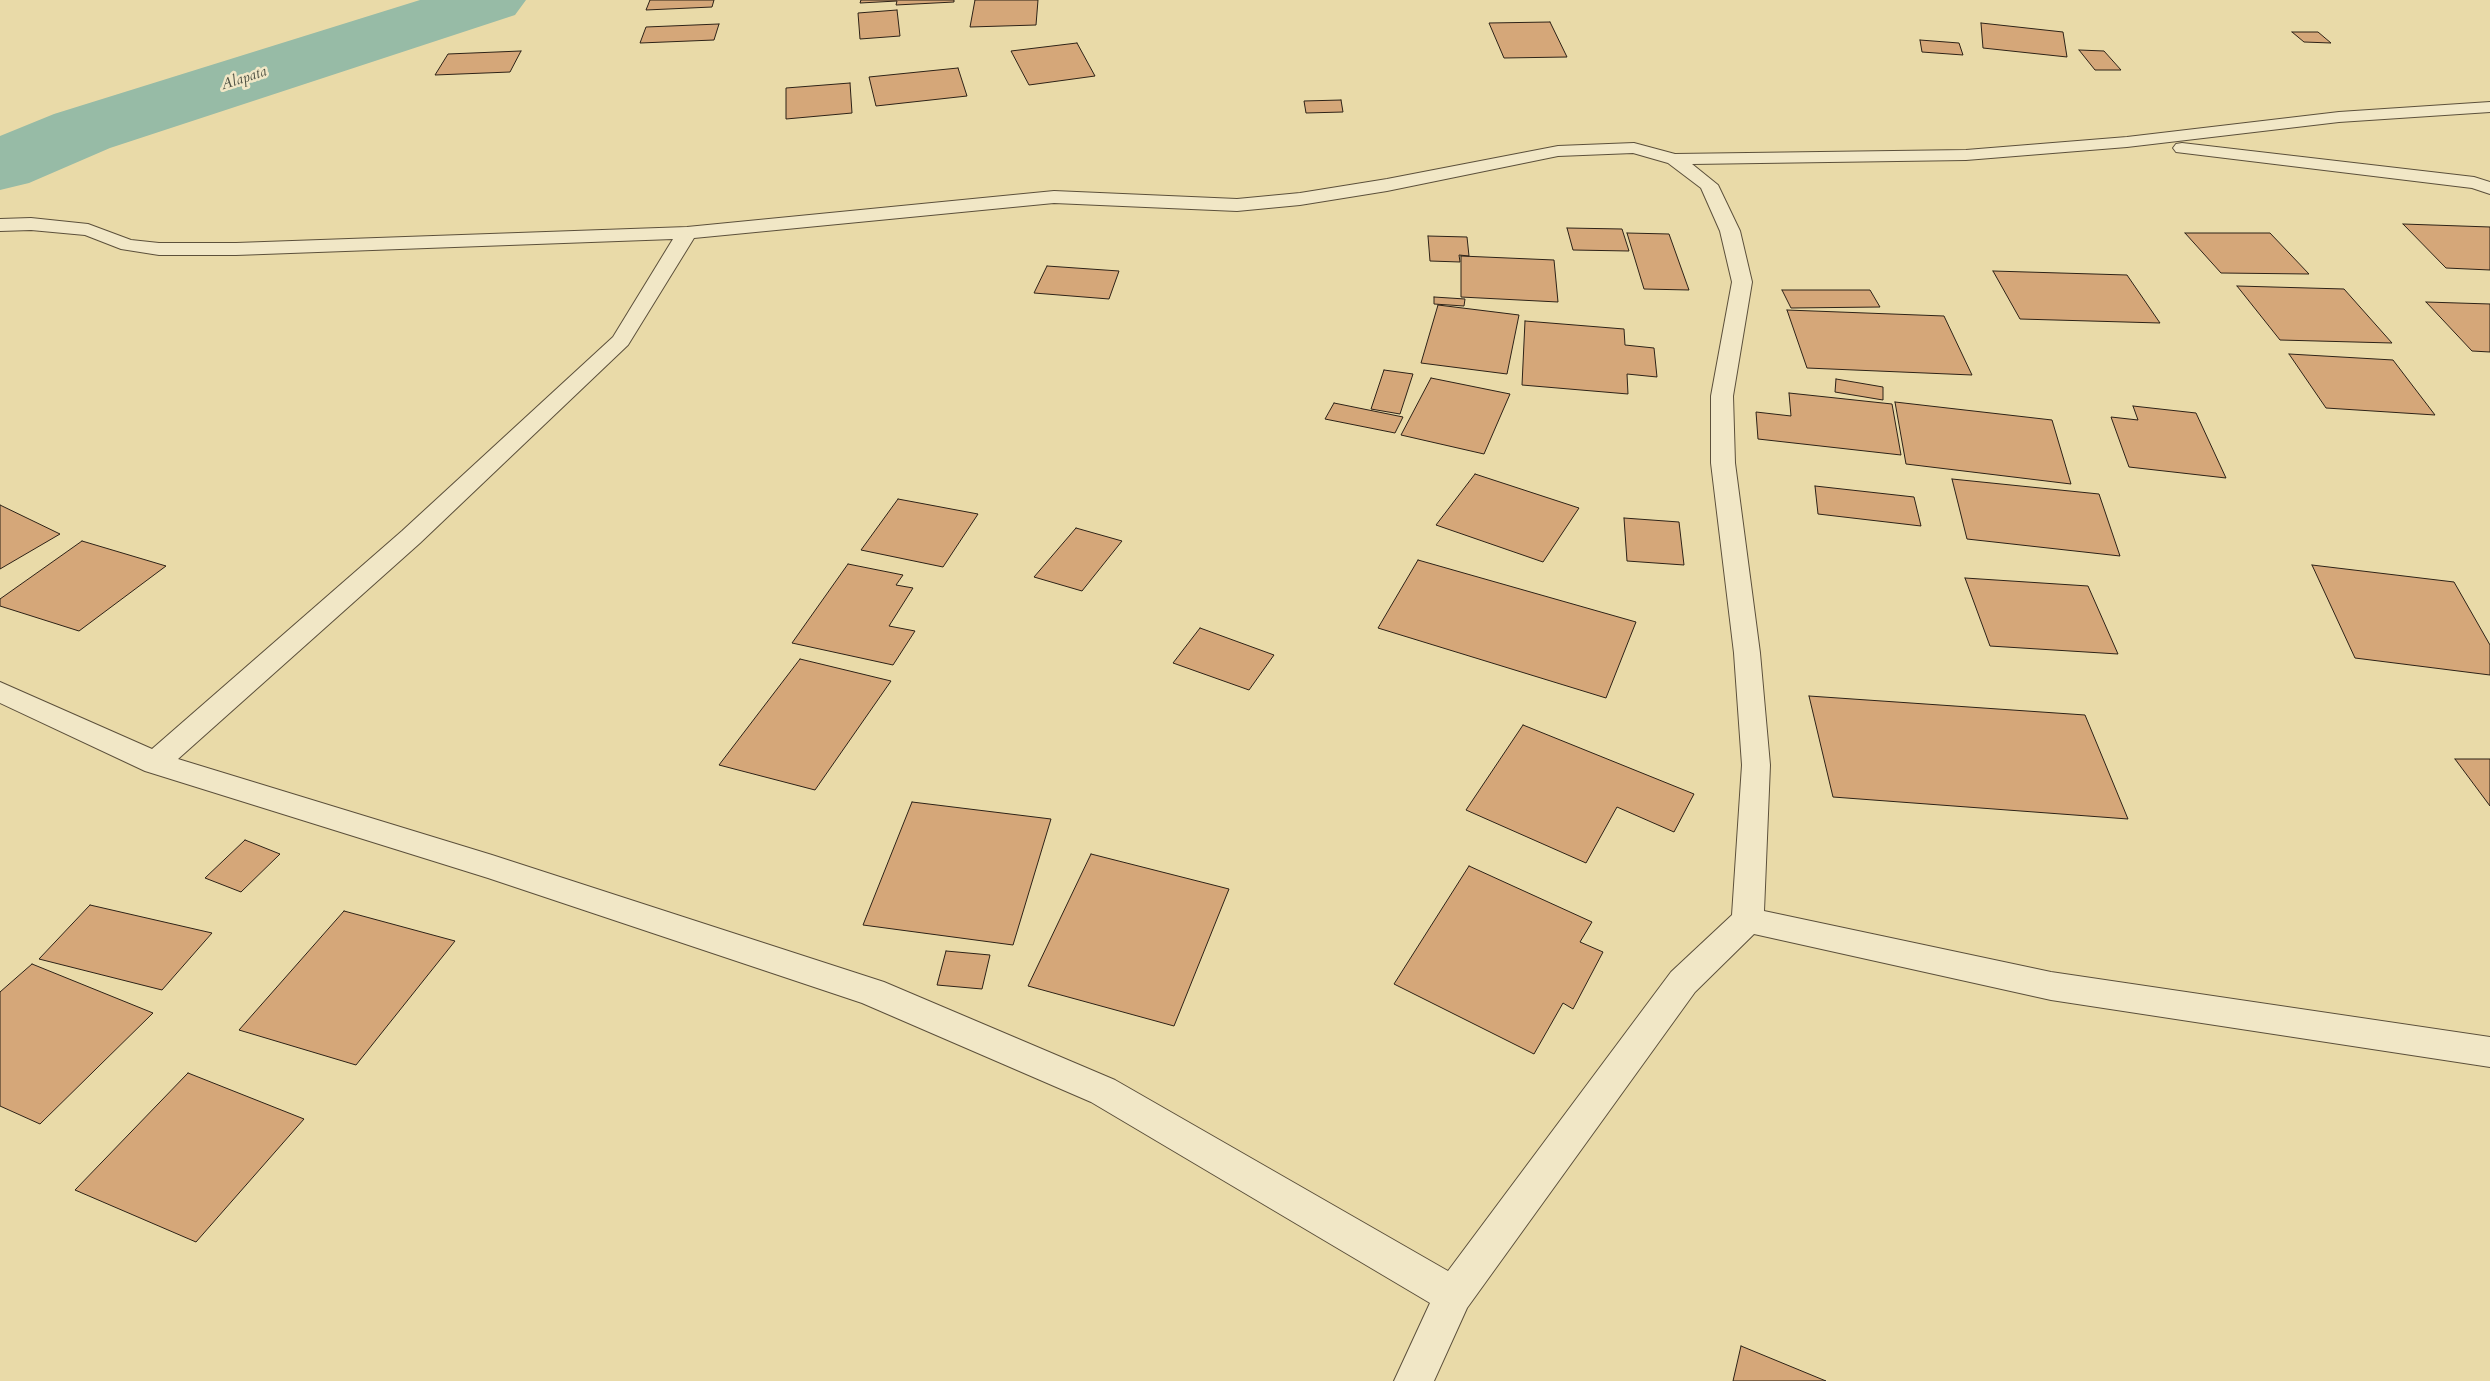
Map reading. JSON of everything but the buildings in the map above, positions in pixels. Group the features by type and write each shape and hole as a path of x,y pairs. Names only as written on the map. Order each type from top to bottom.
{"street":[{"path":"0,225 30,224 88,230 128,245 159,249 236,249 687,233 1054,197 1237,205 1300,199 1387,185 1558,150 1634,148 1674,159 1966,155 2127,142 2339,117 2490,107"},
{"path":"2127,142 2237,153 2336,168 2474,184 2490,188"},
{"path":"1414,1381 1453,1295 1683,982 1748,920 1756,765 1747,653 1723,463 1722,396 1742,282 1730,231 1708,185 1674,159"},
{"path":"155,764 411,537 621,342 687,233"},
{"path":"0,692 155,764 492,866 872,992 1103,1091 1453,1295"},
{"path":"1748,920 2051,986 2490,1052"}],"waterway":[{"name":"Alapata","path":"0,165 82,131 491,0"}]}
